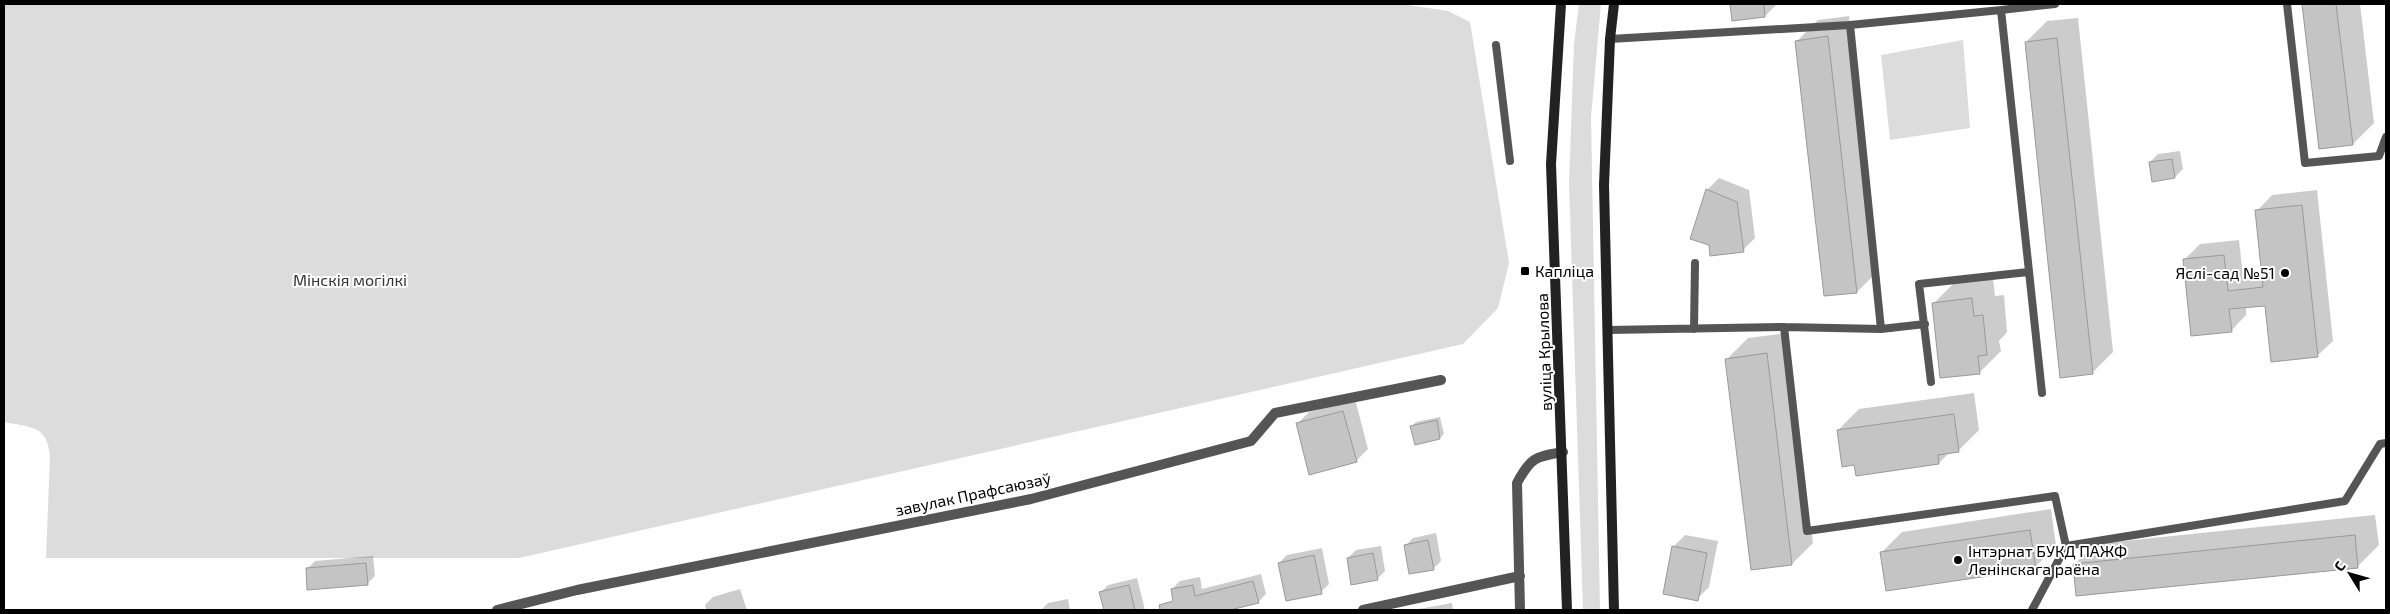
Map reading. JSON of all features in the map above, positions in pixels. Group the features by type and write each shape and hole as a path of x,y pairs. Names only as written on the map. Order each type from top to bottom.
{"main road":[{"name":"вуліца Крылова","path":"1560,4 1551,164 1567,610"},
{"path":"1614,4 1610,39 1604,185 1609,330 1614,610"}],"street":[{"name":"завулак Прафсаюзаў","path":"497,610 577,590 1031,499 1251,441 1275,414 1441,380"},
{"path":"1520,610 1518,483 1524,470 1536,457 1562,452"},
{"path":"1363,610 1520,576"}],"lane":[{"path":"1610,39 1850,25 2055,4"},
{"path":"2287,4 2306,163 2379,156 2386,137"},
{"path":"2001,10 2042,393"},
{"path":"1850,25 1881,329"},
{"path":"1496,45 1510,161"},
{"path":"1694,328 1695,263"},
{"path":"1931,382 1919,284 2028,272"},
{"path":"1609,330 1784,327 1881,329 1925,324"},
{"path":"1784,327 1807,531 2055,496 2066,546 2032,610"},
{"path":"2066,546 2345,501 2380,444 2386,443"}],"green space":[{"name":"Мінскія могілкі","path":"4,4 1401,4 1448,11 1470,22 1509,263 1498,308 1463,344 519,558 46,558 50,456 48,446 45,438 36,429 4,422"},
{"path":"1579,4 1601,4 1591,117 1600,610 1583,610 1569,183 1574,44"},
{"path":"1963,40 1970,128 1890,140 1881,55"}],"building":[{"path":"1730,4 1764,4 1765,17 1732,21"},
{"path":"2302,4 2336,4 2353,145 2319,149"},
{"path":"1828,36 1857,293 1824,296 1795,41"},
{"path":"2057,38 2093,374 2060,378 2025,42"},
{"path":"2172,159 2175,178 2152,182 2149,162"},
{"path":"1706,189 1737,202 1744,252 1710,256 1709,245 1690,239"},
{"name":"Яслі-сад №51","path":"2302,205 2318,357 2271,362 2265,306 2229,309 2232,332 2191,336 2183,259 2224,255 2228,291 2263,287 2255,210"},
{"path":"1972,298 1974,316 1983,315 1987,355 1978,356 1980,374 1940,378 1932,303"},
{"path":"1767,353 1792,565 1751,570 1725,359"},
{"path":"1343,411 1357,462 1309,475 1296,423"},
{"path":"1954,414 1959,452 1938,455 1939,464 1856,476 1854,465 1842,467 1837,430"},
{"path":"1437,420 1440,439 1415,445 1410,426"},
{"name":"Інтэрнат БУКД ПАЖФ Ленінскага раёна","path":"2030,530 2036,569 1886,591 1880,552"},
{"path":"2355,535 2358,568 2076,596 2073,564"},
{"path":"1428,540 1434,570 1409,574 1404,545"},
{"path":"1672,546 1707,553 1698,601 1663,594"},
{"path":"1373,553 1378,580 1351,585 1347,558"},
{"path":"1314,555 1322,594 1286,601 1278,563"},
{"path":"366,563 368,585 307,590 306,568"},
{"path":"1253,581 1259,603 1230,610 1160,610 1159,605 1173,601 1171,589 1193,585 1195,596"},
{"path":"1129,585 1135,610 1104,610 1099,592"}],"place":[{"name":"Капліца","path":"1525,271"},
{"name":"Яслі-сад №51","path":"2285,273"},
{"name":"Інтэрнат БУКД ПАЖФ Ленінскага раёна","path":"1958,560"}]}
